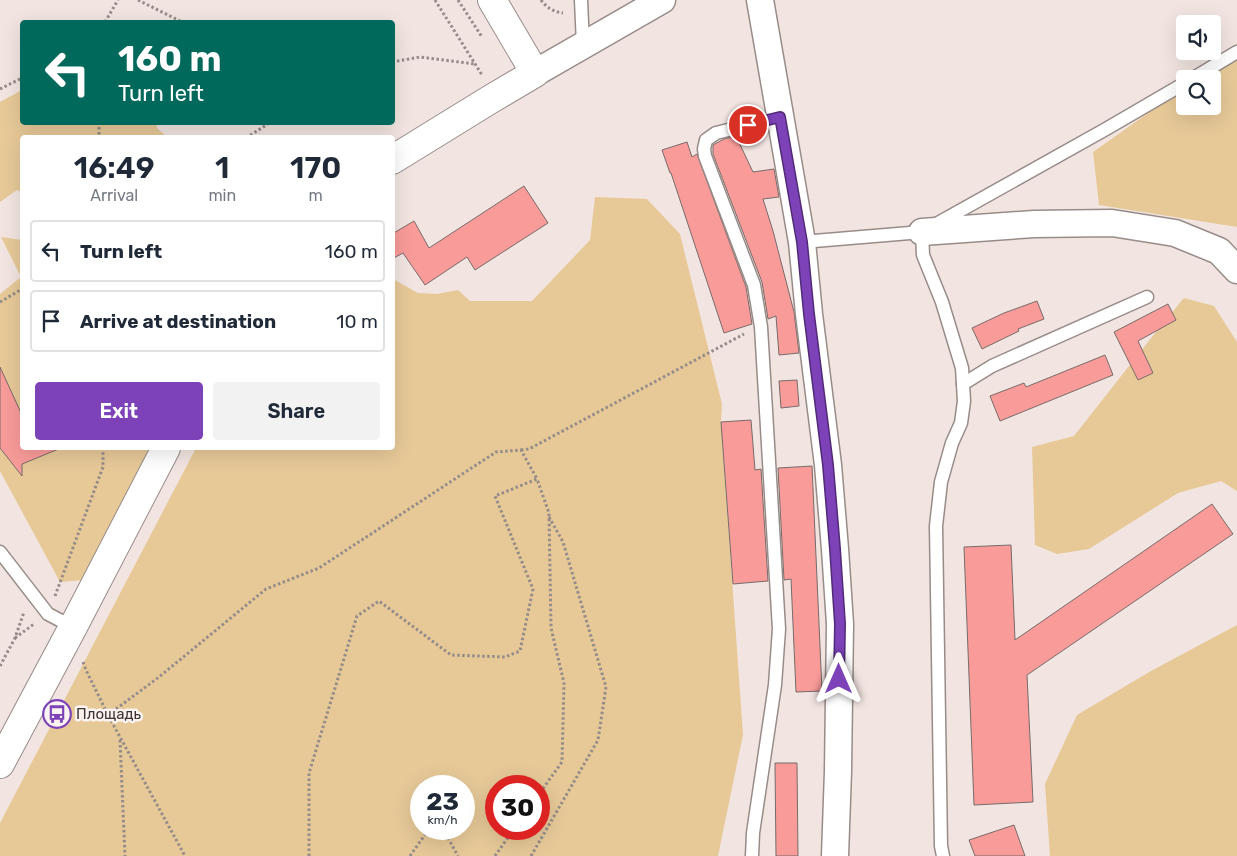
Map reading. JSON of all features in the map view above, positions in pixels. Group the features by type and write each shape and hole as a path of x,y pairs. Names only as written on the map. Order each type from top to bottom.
{"street":[{"path":"492,0 535,73"},
{"path":"395,158 491,99 662,0"},
{"path":"760,0 802,242 828,465 840,624 835,856"},
{"path":"922,232 1034,224 1112,223 1175,233 1219,251 1237,270"},
{"path":"0,764 165,450"}],"lane":[{"path":"581,0 583,45"},
{"path":"1207,70 1237,52"},
{"path":"802,242 922,232 1176,88"},
{"path":"752,856 753,833 775,686 779,629 761,327 754,285 704,149 706,140 716,133 780,117"},
{"path":"922,232 924,255 942,302 962,368 964,400 960,422 941,482 936,526 941,846 944,856"},
{"path":"963,384 992,366 1147,296"},
{"path":"0,552 48,614 73,627"}],"path":[{"path":"106,20 118,0"},
{"path":"138,0 178,20"},
{"path":"435,0 484,78 491,99"},
{"path":"541,0 549,9 557,12 582,15"},
{"path":"395,61 420,57 476,64"},
{"path":"0,89 20,79"},
{"path":"251,135 266,125"},
{"path":"0,302 20,289"},
{"path":"108,715 159,677 266,589 319,568 496,452 528,449 697,358 761,327"},
{"path":"0,666 15,638 48,614 103,467 103,450"},
{"path":"521,450 537,479 549,516 563,542 606,687 598,740 531,856"},
{"path":"309,856 309,773 356,616 379,601 450,655 505,657 520,651 532,589 495,496 537,479"},
{"path":"549,516 551,628 564,683 562,762 550,779"},
{"path":"73,627 86,670 108,715 185,856"},
{"path":"120,737 125,856"},
{"path":"410,856 421,840"},
{"path":"449,840 458,856"},
{"path":"495,856 506,840"}],"shaded area":[{"path":"1237,50 1237,227 1099,205 1093,152 1176,93 1176,115 1221,115 1221,70 1209,70"},
{"path":"20,91 20,125 156,125 165,135 20,135 20,191 17,190 0,202 0,102"},
{"path":"595,197 647,199 680,234 722,404 721,422 743,735 718,856 0,856 0,823 195,450 395,450 395,280 418,293 437,294 458,290 470,301 532,301 590,240"},
{"path":"1,237 20,240 20,275"},
{"path":"20,278 20,450 150,450 85,580 60,582 0,471 0,294"},
{"path":"1184,298 1214,306 1237,342 1237,491 1221,481 1178,493 1089,549 1057,554 1035,545 1032,447 1074,436"},
{"path":"1237,625 1237,856 1050,856 1045,784 1077,715 1151,671"}],"building":[{"path":"736,136 753,172 774,169 779,197 763,199 794,312 799,353 779,355 776,316 768,319 762,282 713,154 713,145 724,139"},
{"path":"687,142 692,157 697,154 746,287 752,324 724,333 662,150"},
{"path":"524,186 548,223 475,270 467,257 425,285 403,253 395,257 395,232 414,221 429,248"},
{"path":"1037,301 1044,319 1018,329 1019,331 982,349 972,328 1004,313"},
{"path":"1168,304 1176,320 1138,341 1153,373 1138,380 1114,332"},
{"path":"1105,355 1113,375 1000,421 990,396 1024,383 1026,387"},
{"path":"0,367 20,411 20,450 56,450 22,464 22,476 0,448"},
{"path":"797,380 799,406 781,408 779,381"},
{"path":"751,420 755,470 761,469 768,581 733,584 721,422"},
{"path":"812,466 822,691 796,692 791,579 784,580 778,468"},
{"path":"1212,504 1233,534 1027,675 1033,802 974,805 964,547 1011,545 1015,640"},
{"path":"775,763 797,763 798,856 776,856"},
{"path":"1014,825 1025,856 975,856 969,840"}],"place":[{"name":"Площадь","path":"57,714"}],"route":[{"path":"748,125 780,117 802,242 828,465 840,624 839,679"}]}
